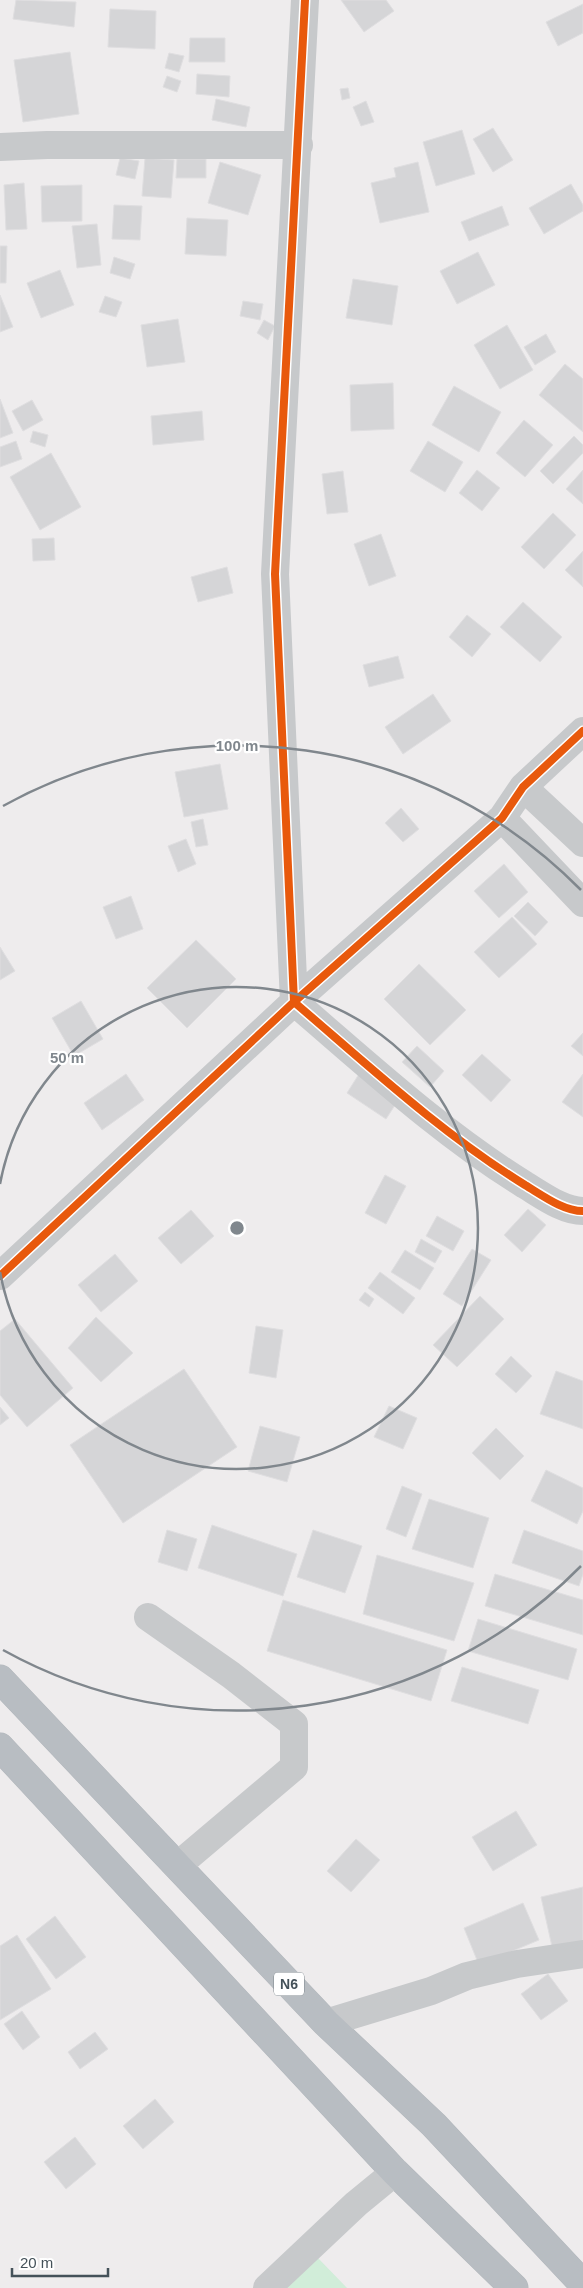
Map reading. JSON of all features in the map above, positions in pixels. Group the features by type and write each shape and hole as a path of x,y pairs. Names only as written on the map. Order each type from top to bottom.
{"highway":[{"name":"N6","path":"0,1679 326,2023 434,2125 583,2284"},
{"path":"0,1747 395,2172 514,2288"}],"street":[{"path":"305,0 299,145 275,574 294,1002 410,1102 481,1157 547,1198 574,1211 583,1211"},
{"path":"0,147 47,145 299,145"},
{"path":"0,1276 294,1002 502,818 524,787 583,731"},
{"path":"524,787 583,843"},
{"path":"502,818 583,903"},
{"path":"148,1617 231,1675 294,1724 294,1767 177,1866"},
{"path":"326,2023 431,1991 467,1976 517,1964 583,1954"},
{"path":"267,2288 356,2204 395,2172"}],"green space":[{"path":"316,2256 347,2288 283,2288"}],"building":[{"path":"16,0 76,2 74,27 13,19"},
{"path":"341,0 386,0 394,11 364,32"},
{"path":"583,4 583,33 558,46 546,22"},
{"path":"110,9 156,11 155,49 108,47"},
{"path":"190,38 225,38 225,62 189,62"},
{"path":"70,52 79,114 23,122 14,60"},
{"path":"169,53 184,56 179,72 165,68"},
{"path":"197,74 230,76 229,97 196,94"},
{"path":"167,76 181,81 177,92 163,87"},
{"path":"348,88 350,98 342,100 340,89"},
{"path":"216,99 250,107 246,127 212,120"},
{"path":"366,101 374,122 361,126 353,107"},
{"path":"493,128 513,160 493,172 473,139"},
{"path":"462,130 475,174 436,186 423,142"},
{"path":"120,158 139,161 135,179 116,175"},
{"path":"145,158 174,160 171,198 142,196"},
{"path":"177,159 206,159 206,178 176,178"},
{"path":"220,162 261,175 248,215 208,203"},
{"path":"418,162 429,212 380,223 371,183 396,177 394,168"},
{"path":"24,183 27,229 6,230 4,185"},
{"path":"571,184 583,205 583,211 544,234 529,208"},
{"path":"82,185 82,221 42,222 41,186"},
{"path":"114,205 142,206 140,240 112,239"},
{"path":"502,206 509,225 469,241 461,222"},
{"path":"187,218 228,220 226,256 185,254"},
{"path":"97,224 101,265 77,268 72,226"},
{"path":"0,246 7,246 6,283 0,283"},
{"path":"478,252 495,285 457,304 440,271"},
{"path":"114,257 135,264 130,279 110,273"},
{"path":"60,270 74,305 41,318 27,283"},
{"path":"353,279 398,286 392,325 346,318"},
{"path":"0,295 13,327 0,332"},
{"path":"105,296 122,302 116,317 99,312"},
{"path":"243,301 263,304 260,320 240,316"},
{"path":"178,319 185,362 147,367 141,325"},
{"path":"264,320 275,326 268,340 257,333"},
{"path":"507,325 533,370 500,389 474,345"},
{"path":"546,334 556,352 535,365 524,347"},
{"path":"565,364 583,379 583,432 539,395"},
{"path":"393,383 394,429 351,431 350,385"},
{"path":"454,386 501,412 479,452 432,425"},
{"path":"0,399 13,433 0,438"},
{"path":"32,400 43,420 23,431 12,411"},
{"path":"202,411 204,440 153,445 151,416"},
{"path":"524,420 553,445 525,477 496,453"},
{"path":"33,431 48,435 45,447 30,442"},
{"path":"574,436 583,445 583,453 553,484 540,471"},
{"path":"16,441 22,459 0,467 0,447"},
{"path":"428,441 463,462 445,492 410,471"},
{"path":"51,453 81,507 40,530 10,477"},
{"path":"477,470 500,488 482,511 459,493"},
{"path":"583,470 583,504 566,489"},
{"path":"343,471 348,512 327,514 322,474"},
{"path":"553,513 576,535 544,569 521,547"},
{"path":"381,534 396,576 369,586 354,544"},
{"path":"54,538 55,560 33,561 32,539"},
{"path":"583,551 583,587 565,570"},
{"path":"227,567 233,593 198,602 191,577"},
{"path":"523,602 562,637 540,662 500,627"},
{"path":"467,615 491,634 472,657 449,637"},
{"path":"398,656 404,678 369,687 363,665"},
{"path":"433,694 451,721 403,754 385,727"},
{"path":"220,764 228,809 184,817 175,772"},
{"path":"401,808 419,829 403,842 385,823"},
{"path":"203,819 208,845 196,847 191,822"},
{"path":"186,839 196,864 178,872 168,846"},
{"path":"504,864 528,892 499,918 474,891"},
{"path":"131,896 143,929 116,939 103,907"},
{"path":"528,902 548,922 535,936 514,916"},
{"path":"512,917 537,944 499,978 474,952"},
{"path":"196,940 236,979 187,1028 147,988"},
{"path":"0,947 15,971 0,980"},
{"path":"419,964 466,1010 430,1045 384,999"},
{"path":"81,1001 103,1039 74,1056 52,1018"},
{"path":"583,1033 583,1056 571,1046"},
{"path":"417,1046 444,1071 430,1087 402,1062"},
{"path":"482,1054 511,1080 491,1102 462,1075"},
{"path":"126,1074 144,1100 102,1130 84,1103"},
{"path":"359,1074 399,1099 386,1119 347,1093"},
{"path":"583,1074 583,1117 562,1102"},
{"path":"385,1175 406,1186 386,1224 365,1213"},
{"path":"528,1209 546,1225 522,1252 504,1235"},
{"path":"191,1210 214,1236 181,1264 158,1238"},
{"path":"437,1216 464,1231 453,1251 426,1236"},
{"path":"421,1239 442,1251 435,1263 415,1252"},
{"path":"472,1249 491,1260 462,1306 443,1294"},
{"path":"405,1250 434,1268 420,1290 391,1272"},
{"path":"115,1254 138,1281 101,1312 78,1285"},
{"path":"380,1272 415,1298 403,1314 368,1288"},
{"path":"365,1292 374,1299 369,1307 359,1300"},
{"path":"480,1296 504,1319 457,1367 433,1345"},
{"path":"96,1317 133,1353 101,1382 68,1348"},
{"path":"15,1319 73,1388 27,1427 0,1395 0,1331"},
{"path":"256,1326 283,1330 276,1378 249,1373"},
{"path":"511,1356 532,1376 516,1393 495,1374"},
{"path":"184,1369 237,1447 123,1523 70,1445"},
{"path":"556,1371 583,1381 583,1429 540,1414"},
{"path":"389,1406 417,1418 403,1449 374,1437"},
{"path":"0,1407 9,1418 0,1425"},
{"path":"260,1426 300,1437 287,1482 248,1471"},
{"path":"496,1428 524,1456 500,1480 472,1453"},
{"path":"546,1470 583,1488 583,1511 577,1524 531,1501"},
{"path":"402,1486 422,1494 406,1537 386,1529"},
{"path":"429,1499 489,1518 473,1568 412,1549"},
{"path":"212,1525 297,1554 283,1596 198,1568"},
{"path":"167,1530 197,1539 187,1571 158,1562"},
{"path":"313,1530 362,1546 345,1593 297,1577"},
{"path":"524,1530 583,1551 583,1574 579,1586 512,1563"},
{"path":"377,1555 474,1583 454,1641 363,1614"},
{"path":"495,1574 583,1600 583,1635 485,1606"},
{"path":"283,1600 447,1650 431,1701 267,1651"},
{"path":"478,1619 577,1649 568,1680 468,1651"},
{"path":"462,1667 539,1690 528,1724 451,1701"},
{"path":"516,1811 537,1845 493,1871 472,1837"},
{"path":"356,1839 380,1860 351,1892 327,1871"},
{"path":"583,1887 583,1944 553,1951 541,1897"},
{"path":"523,1903 539,1940 479,1965 464,1928"},
{"path":"55,1916 86,1957 56,1979 26,1939"},
{"path":"17,1935 51,1989 0,2020 0,1946"},
{"path":"548,1974 568,2001 541,2020 521,1994"},
{"path":"22,2011 40,2037 23,2050 4,2024"},
{"path":"95,2032 108,2049 80,2069 68,2052"},
{"path":"155,2099 174,2122 143,2149 123,2126"},
{"path":"75,2137 96,2164 66,2189 44,2162"}],"cycle path":[{"path":"305,0 275,574 294,1002 406,1098 494,1165 546,1198 568,1208 583,1211"},
{"path":"0,1276 294,1002 502,818 523,787 583,731"}]}
